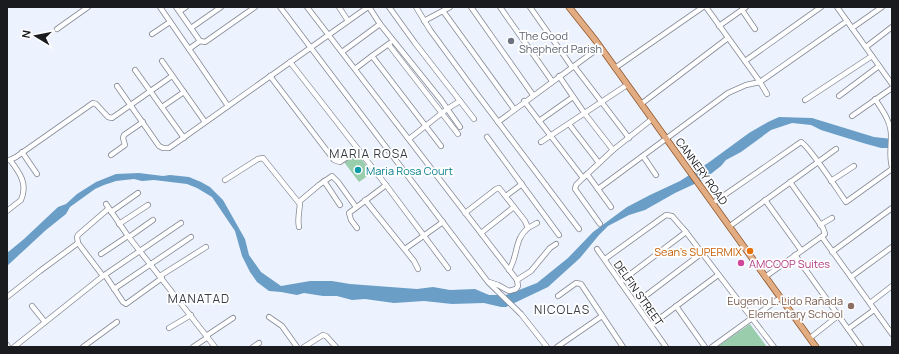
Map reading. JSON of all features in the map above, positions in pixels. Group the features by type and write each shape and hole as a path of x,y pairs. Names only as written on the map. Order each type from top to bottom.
{"main road":[{"name":"CANNERY ROAD","path":"569,7 600,47 816,347"}],"street":[{"path":"57,29 88,7"},
{"path":"160,7 228,106"},
{"path":"186,7 178,9 200,41"},
{"path":"191,28 220,7"},
{"path":"189,49 200,41 206,41 255,7"},
{"path":"280,7 488,282 521,314 547,347"},
{"path":"307,7 517,280 518,287 509,291 488,282"},
{"path":"339,7 348,21"},
{"path":"117,86 143,122 151,136 163,148 169,148 368,7 460,127"},
{"path":"389,7 474,119"},
{"path":"416,7 424,21 477,94 579,229"},
{"path":"424,21 450,7"},
{"path":"471,7 533,95"},
{"path":"500,7 552,81"},
{"path":"530,7 573,66 629,138"},
{"path":"615,68 705,7 760,82 767,94"},
{"path":"719,26 746,7"},
{"path":"745,61 821,7"},
{"path":"837,7 892,84"},
{"path":"852,28 882,7"},
{"path":"742,10 755,29"},
{"path":"443,11 514,109"},
{"path":"598,189 728,93 746,85 760,82 847,21"},
{"path":"152,34 170,22"},
{"path":"342,52 380,24"},
{"path":"866,47 892,27"},
{"path":"641,104 728,38"},
{"path":"354,69 394,41"},
{"path":"389,45 458,134"},
{"path":"498,122 524,101 600,47"},
{"path":"372,56 441,146"},
{"path":"806,100 872,56"},
{"path":"162,61 205,122"},
{"path":"290,62 448,268"},
{"path":"839,96 879,66"},
{"path":"135,70 184,138"},
{"path":"7,210 21,200 24,183 23,178 9,160 93,103 96,104 105,115 110,118 115,117 172,76"},
{"path":"270,76 334,160 340,162 358,150"},
{"path":"559,76 585,114 613,150"},
{"path":"541,142 627,85"},
{"path":"852,116 892,88"},
{"path":"162,108 184,92"},
{"path":"539,121 573,97"},
{"path":"712,203 800,142 805,144 846,202 892,168 889,124 876,99"},
{"path":"409,139 447,109 460,101"},
{"path":"524,101 583,178"},
{"path":"600,224 575,189 576,185 613,150 652,119"},
{"path":"111,155 125,145 123,138 124,135 143,122"},
{"path":"569,124 599,163"},
{"path":"487,137 559,235"},
{"path":"730,226 836,149"},
{"path":"22,152 37,174"},
{"path":"643,156 656,175"},
{"path":"225,180 258,159 263,158 299,203 300,209 297,219 299,227"},
{"path":"831,181 854,166"},
{"path":"587,174 611,207"},
{"path":"299,203 301,199 333,176 356,207"},
{"path":"324,181 340,205"},
{"path":"765,276 822,237 825,233 790,182"},
{"path":"506,196 522,184"},
{"path":"357,228 349,215 350,211 386,186"},
{"path":"465,213 499,188 525,221 528,228"},
{"path":"138,193 108,208 77,237 78,243 123,302 126,304 161,277 206,247"},
{"path":"366,200 414,260 418,269"},
{"path":"766,200 801,250"},
{"path":"119,224 148,205"},
{"path":"481,233 514,207"},
{"path":"108,208 128,236 216,347"},
{"path":"832,252 892,208"},
{"path":"605,260 668,215 672,216 686,232 774,347"},
{"path":"820,225 832,218"},
{"path":"101,254 153,220"},
{"path":"405,249 443,222"},
{"path":"14,347 104,276 181,223"},
{"path":"509,270 512,266 519,239 528,228 537,223"},
{"path":"620,282 686,232"},
{"path":"114,289 191,237"},
{"path":"822,237 874,310 891,330"},
{"path":"7,297 78,243"},
{"path":"517,280 530,271 550,248 556,244"},
{"path":"851,277 892,247"},
{"name":"DELFIN STREET","path":"598,249 666,347"},
{"path":"636,303 702,253"},
{"path":"795,256 861,347"},
{"path":"652,325 718,275"},
{"path":"558,296 576,283 583,286 623,347"},
{"path":"870,303 892,286"},
{"path":"712,347 780,298"},
{"path":"32,306 45,322"},
{"path":"676,306 705,347"},
{"path":"848,329 874,310"},
{"path":"169,328 190,315"},
{"path":"557,347 602,316"},
{"path":"810,338 839,316"},
{"path":"269,317 282,326 297,347"},
{"path":"193,347 233,318"},
{"path":"83,347 118,322"},
{"path":"304,347 324,335 336,347"},
{"path":"253,347 259,343"}],"green space":[{"path":"357,153 372,173 359,182 344,162"},
{"path":"750,324 767,347 717,347"}],"water":[{"path":"779,117 812,118 874,137 892,139 892,148 881,148 863,143 821,130 811,125 792,123 771,130 741,152 726,160 721,166 703,180 675,193 645,210 629,215 608,226 580,258 548,287 506,307 484,303 452,304 424,301 394,303 365,299 352,300 337,296 323,296 304,293 297,295 269,291 257,282 250,272 242,256 235,231 212,197 187,184 154,180 142,181 134,179 116,181 95,189 70,207 66,214 46,230 7,266 7,253 58,207 66,204 77,194 96,182 116,174 139,173 189,177 210,187 223,200 245,239 249,255 261,272 281,286 310,281 332,281 350,284 417,289 433,287 450,290 475,289 489,295 506,295 537,283 568,258 593,232 627,207 680,181 708,163 749,133"}],"place":[{"name":"The Good Shepherd Parish","path":"511,41"},
{"name":"Maria Rosa Court","path":"358,170"},
{"name":"Sean's SUPERMIX","path":"750,251"},
{"name":"AMCOOP Suites","path":"741,263"},
{"name":"Eugenio L. Lido Rañada Elementary School","path":"851,306"}],"district":[{"name":"MARIA ROSA","path":"369,153"},
{"name":"MANATAD","path":"199,298"},
{"name":"NICOLAS","path":"562,309"}]}
